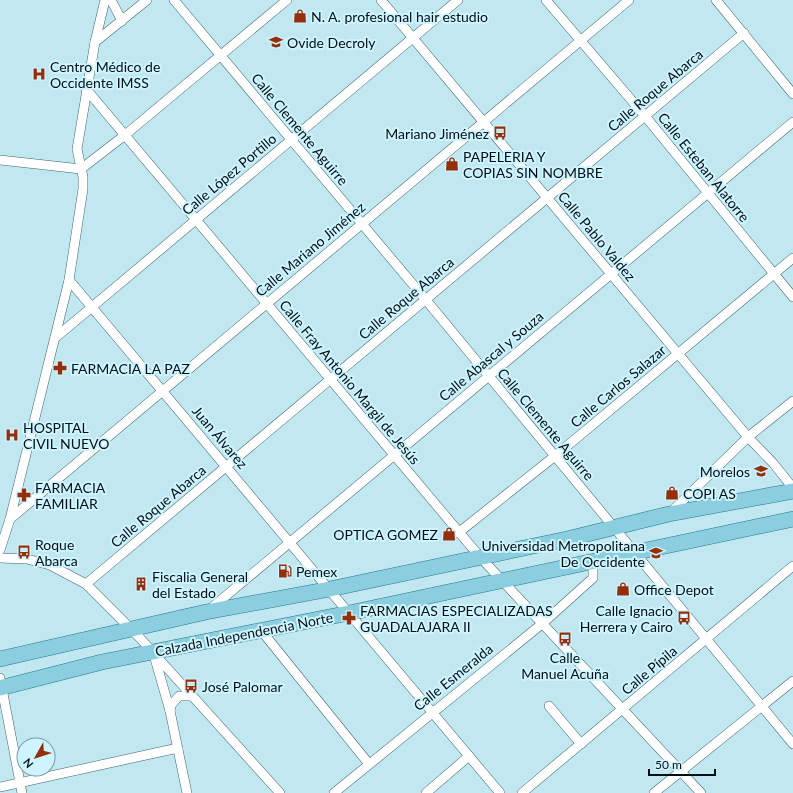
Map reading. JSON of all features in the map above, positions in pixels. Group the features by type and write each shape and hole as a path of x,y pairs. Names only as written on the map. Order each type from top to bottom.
{"main road":[{"name":"Calzada Independencia Norte","path":"0,659 206,612 330,589 614,528 669,514 793,492"},
{"name":"Calzada Independencia Norte","path":"1,684 260,629 349,613 793,519"}],"street":[{"path":"0,550 10,519 70,280 83,189 77,149 86,89 105,0"},
{"path":"110,0 122,21"},
{"path":"95,42 147,0"},
{"name":"Calle Clemente Aguirre","path":"174,0 426,300 793,744"},
{"path":"0,160 81,169 125,135 287,0"},
{"name":"Calle Pablo Valdez","path":"381,0 748,438 773,463 793,488"},
{"name":"Calle López Portillo","path":"55,338 458,0"},
{"name":"Calle Esteban Alatorre","path":"546,0 645,116 793,297"},
{"name":"Calle Mariano Jiménez","path":"10,519 629,0"},
{"path":"716,0 793,94"},
{"name":"Calle Roque Abarca","path":"86,584 744,33"},
{"name":"Calle Fray Antonio Margil de Jesús","path":"86,89 458,532 503,580"},
{"name":"Calle Abascal y Souza","path":"206,612 291,543 488,376 793,122"},
{"name":"Calle Carlos Salazar","path":"458,532 555,456 793,258"},
{"name":"Juan Álvarez","path":"70,280 500,793"},
{"path":"669,514 748,438 793,401"},
{"path":"0,558 27,560 50,565 86,584 132,629 280,793"},
{"name":"Calle Esmeralda","path":"334,793 543,623 593,578 593,561"},
{"name":"Calle Pípila","path":"522,793 623,710 793,566"},
{"path":"503,580 701,793"},
{"path":"260,629 369,764"},
{"path":"153,652 170,711 187,793"},
{"path":"654,793 793,681"},
{"path":"1,684 22,793"},
{"path":"170,711 174,700 179,696 192,696"},
{"path":"549,706 581,744"},
{"path":"0,788 178,748"},
{"path":"426,793 469,756"}],"place":[{"name":"N. A. profesional hair estudio","path":"300,16"},
{"name":"Ovide Decroly","path":"276,42"},
{"name":"Centro Médico de Occidente IMSS","path":"39,74"},
{"name":"Mariano Jiménez","path":"500,133"},
{"name":"PAPELERIA Y COPIAS SIN NOMBRE","path":"452,164"},
{"name":"FARMACIA LA PAZ","path":"60,368"},
{"name":"HOSPITAL CIVIL NUEVO","path":"12,435"},
{"name":"Morelos","path":"761,471"},
{"name":"COPI AS","path":"672,493"},
{"name":"FARMACIA FAMILIAR","path":"24,495"},
{"name":"OPTICA GOMEZ","path":"449,534"},
{"name":"Roque Abarca","path":"24,552"},
{"name":"Universidad Metropolitana De Occidente","path":"656,553"},
{"name":"Pemex","path":"285,571"},
{"name":"Fiscalia General del Estado","path":"141,584"},
{"name":"Office Depot","path":"623,589"},
{"name":"FARMACIAS ESPECIALIZADAS GUADALAJARA II","path":"349,618"},
{"name":"Calle Ignacio Herrera y Cairo","path":"684,618"},
{"name":"Calle Manuel Acuña","path":"565,639"},
{"name":"José Palomar","path":"191,686"}]}
